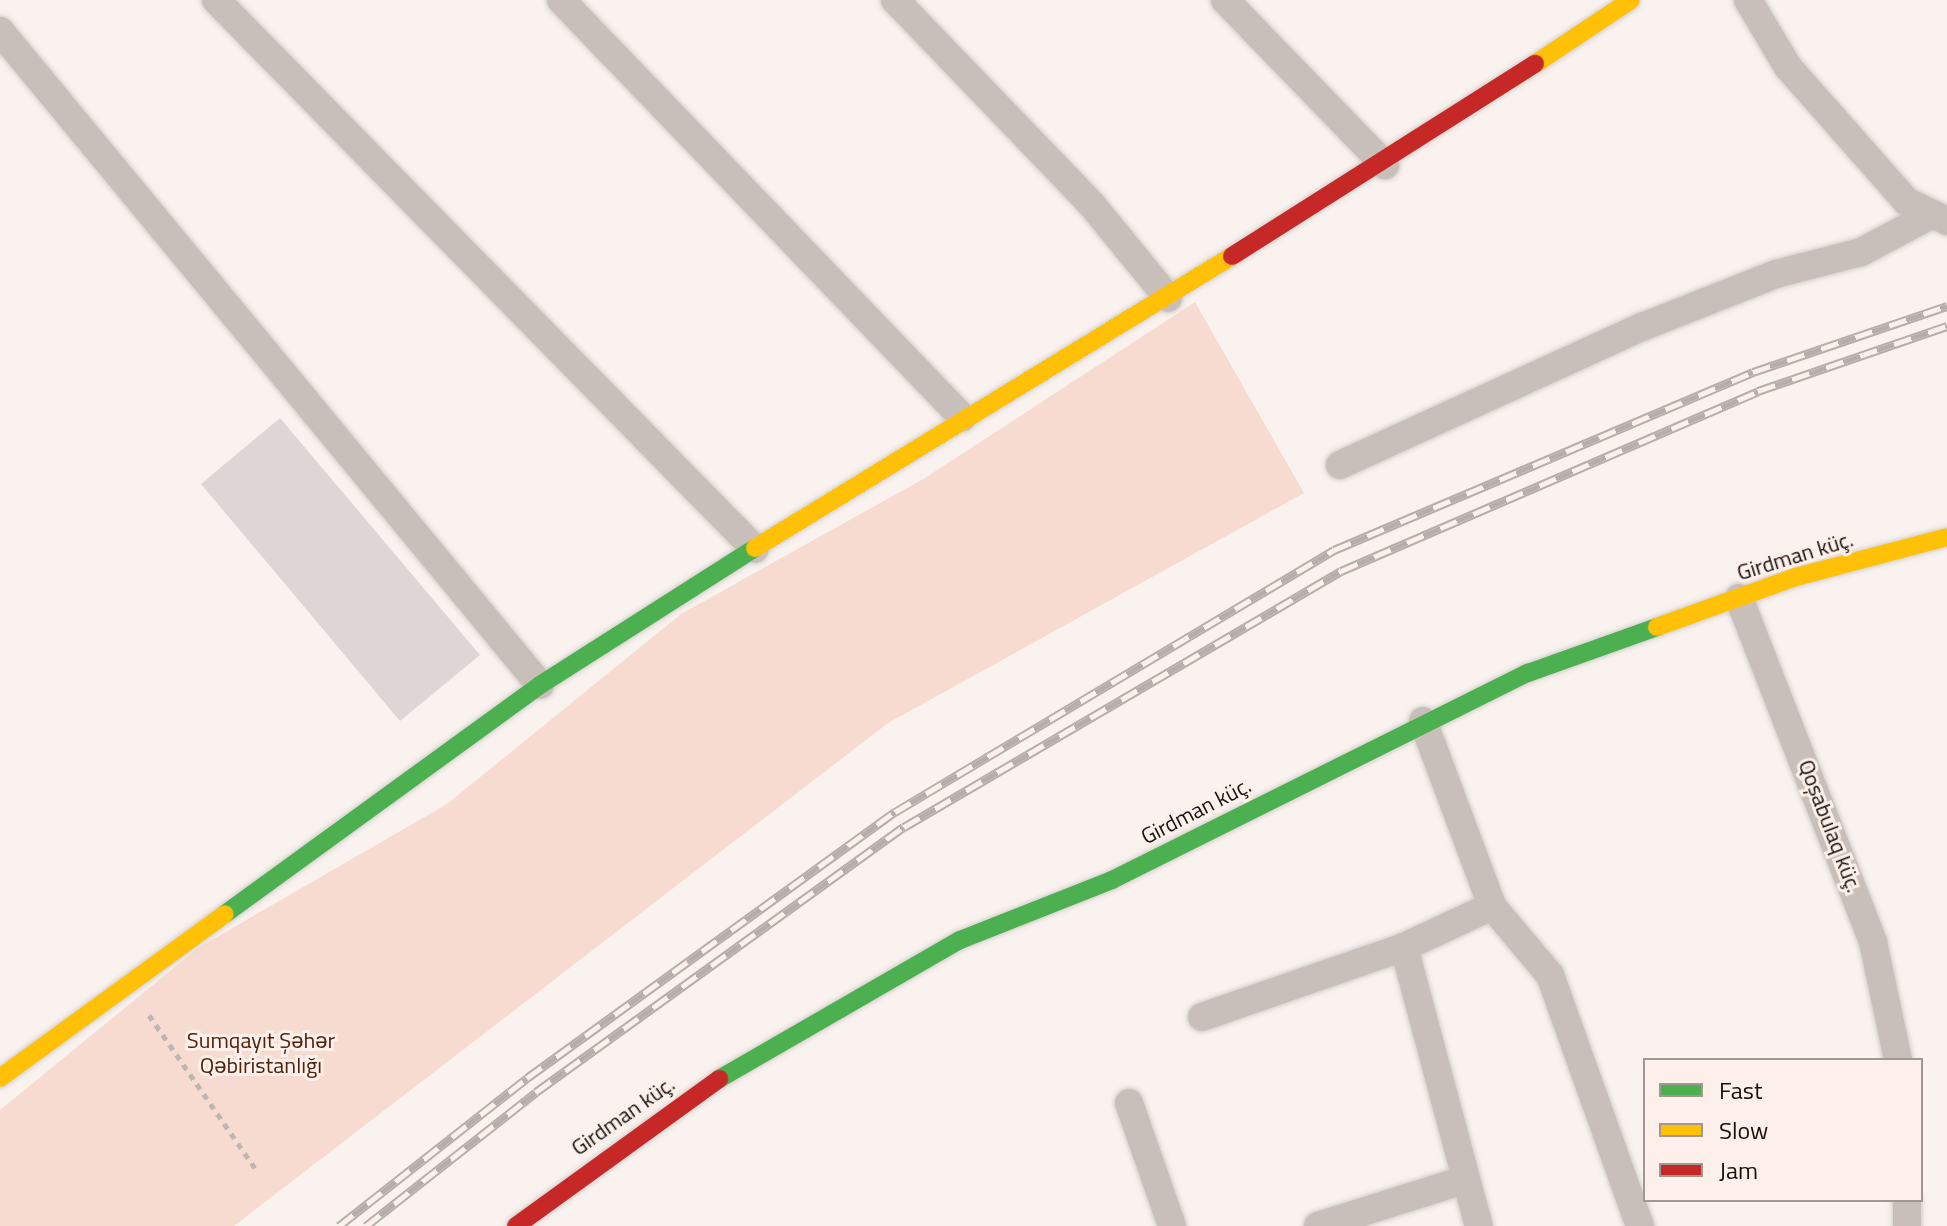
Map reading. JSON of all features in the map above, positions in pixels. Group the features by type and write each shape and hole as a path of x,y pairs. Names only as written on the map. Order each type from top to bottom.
{"street":[{"path":"216,0 755,549"},
{"path":"561,0 962,417"},
{"path":"895,0 1092,205 1168,298"},
{"path":"1225,0 1385,165"},
{"path":"0,1078 540,685 962,417 1168,298 1385,165 1595,9 1631,0"},
{"path":"1340,465 1642,327 1776,274 1861,252 1937,219 1788,67 1748,0"},
{"path":"0,31 540,685"},
{"name":"Girdman küç.","path":"516,1226 642,1131 857,993 960,940 1167,853 1423,721 1528,673 1739,598 1947,537"},
{"name":"Qoşabulaq küç.","path":"1739,598 1868,928 1898,1058"},
{"path":"1423,721 1492,906 1550,975 1640,1226"},
{"path":"1202,1017 1404,947 1492,906"},
{"path":"1404,947 1464,1180 1479,1226"},
{"path":"1129,1103 1172,1226"},
{"path":"1318,1226 1464,1180"},
{"path":"1907,1202 1907,1226"}],"path":[{"path":"128,984 255,1168"}],"green space":[{"name":"Sumqayıt Şəhər Qəbiristanlığı","path":"1195,302 1304,493 888,723 234,1226 0,1226 0,1110 198,948 447,804 681,614 925,478"}],"building":[{"path":"280,418 480,655 400,721 201,484"}],"railway":[{"path":"339,1226 527,1078 895,812 1334,550 1753,372 1947,306"},
{"path":"366,1226 536,1092 904,827 1341,571 1758,391 1947,326"}],"traffic: fast":[{"path":"225,914 540,685 755,548"},
{"path":"719,1079 960,940 1112,880 1528,673 1657,627"}],"traffic: slow":[{"path":"1535,64 1631,0"},
{"path":"755,548 1232,256"},
{"path":"1657,627 1796,577 1947,537"},
{"path":"0,1078 225,914"}],"traffic: jam":[{"path":"1232,256 1535,64"},
{"path":"516,1226 719,1079"}]}
